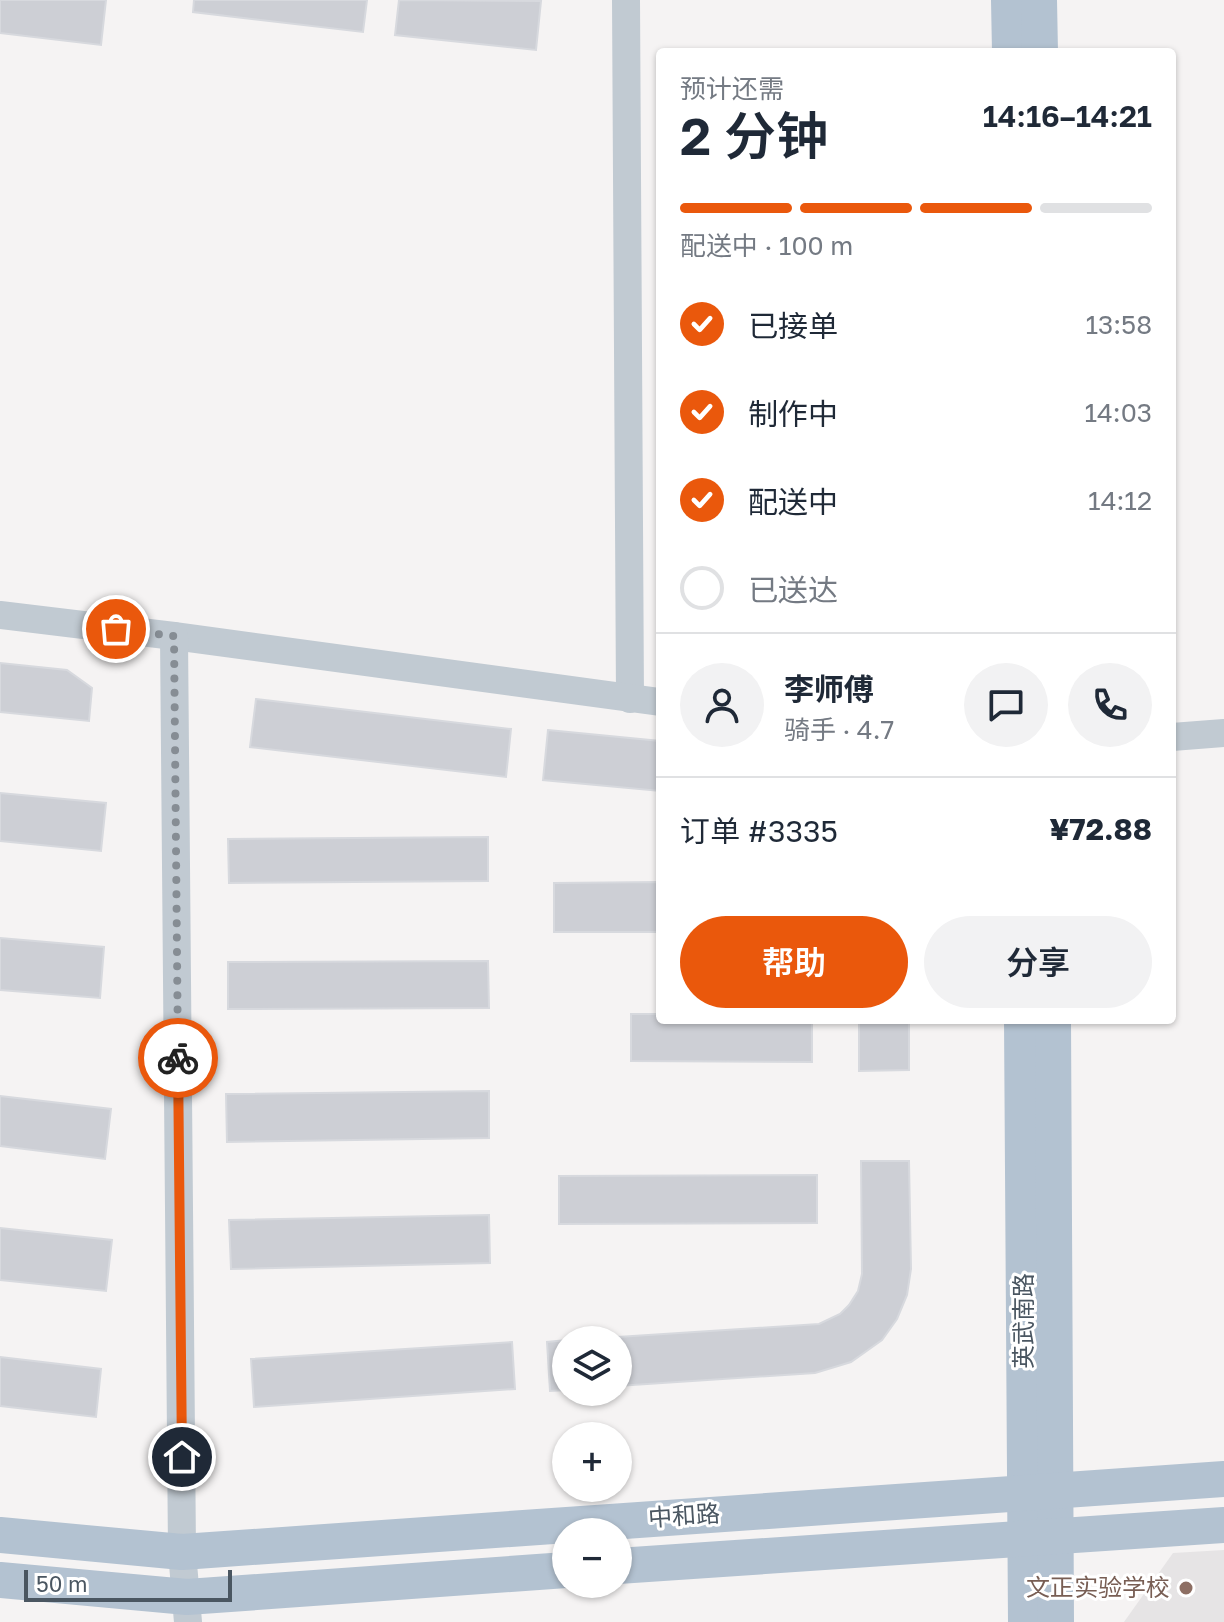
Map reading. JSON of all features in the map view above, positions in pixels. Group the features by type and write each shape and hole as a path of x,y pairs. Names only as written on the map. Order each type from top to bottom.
{"main road":[{"path":"1009,0 1010,48"},
{"path":"1039,0 1040,48"},
{"name":"英武南路","path":"1022,1024 1040,1491"},
{"name":"英武南路","path":"1026,1622 1040,1536 1053,1024"},
{"name":"中和路","path":"0,1535 182,1552 1224,1479"},
{"name":"中和路","path":"632,1565 1224,1525"},
{"name":"英武南路","path":"1040,1536 1056,1622"},
{"path":"0,1580 188,1609 552,1571"}],"street":[{"path":"626,0 630,699"},
{"path":"0,615 656,702"},
{"path":"174,636 182,1552 188,1609"},
{"path":"1176,737 1224,733"}],"shaded area":[{"name":"文正实验学校","path":"1224,1550 1224,1622 1124,1622 1173,1553"}],"building":[{"path":"0,0 106,0 101,45 0,33"},
{"path":"194,0 367,0 363,32 193,12"},
{"path":"399,0 541,1 536,50 395,35"},
{"path":"0,663 67,670 92,688 89,721 0,712"},
{"path":"256,699 511,729 506,777 250,747"},
{"path":"548,730 656,741 656,791 543,780"},
{"path":"0,793 106,803 101,851 0,841"},
{"path":"488,837 488,881 229,883 228,839"},
{"path":"656,882 656,932 554,932 554,883"},
{"path":"0,938 104,947 100,998 0,990"},
{"path":"488,961 489,1008 228,1009 228,962"},
{"path":"631,1014 656,1014 656,1024 812,1024 812,1062 631,1061"},
{"path":"859,1024 909,1024 909,1070 859,1071"},
{"path":"489,1091 489,1138 227,1142 226,1094"},
{"path":"0,1096 111,1109 105,1159 0,1146"},
{"path":"861,1161 909,1161 911,1269 907,1295 897,1319 882,1340 851,1362 815,1373 632,1385 632,1336 819,1324 840,1314 849,1305 858,1291 862,1274"},
{"path":"817,1175 817,1223 559,1224 559,1176"},
{"path":"489,1215 490,1263 231,1269 229,1220"},
{"path":"0,1228 112,1240 106,1291 0,1280"},
{"path":"552,1341 552,1391 550,1391 547,1342"},
{"path":"512,1342 515,1389 254,1407 251,1359"},
{"path":"0,1357 101,1369 96,1417 0,1406"}],"way so far":[{"path":"116,629 174,636 178,1058"}],"place":[{"name":"文正实验学校","path":"1186,1588"}],"route":[{"path":"178,1058 182,1457"}]}
